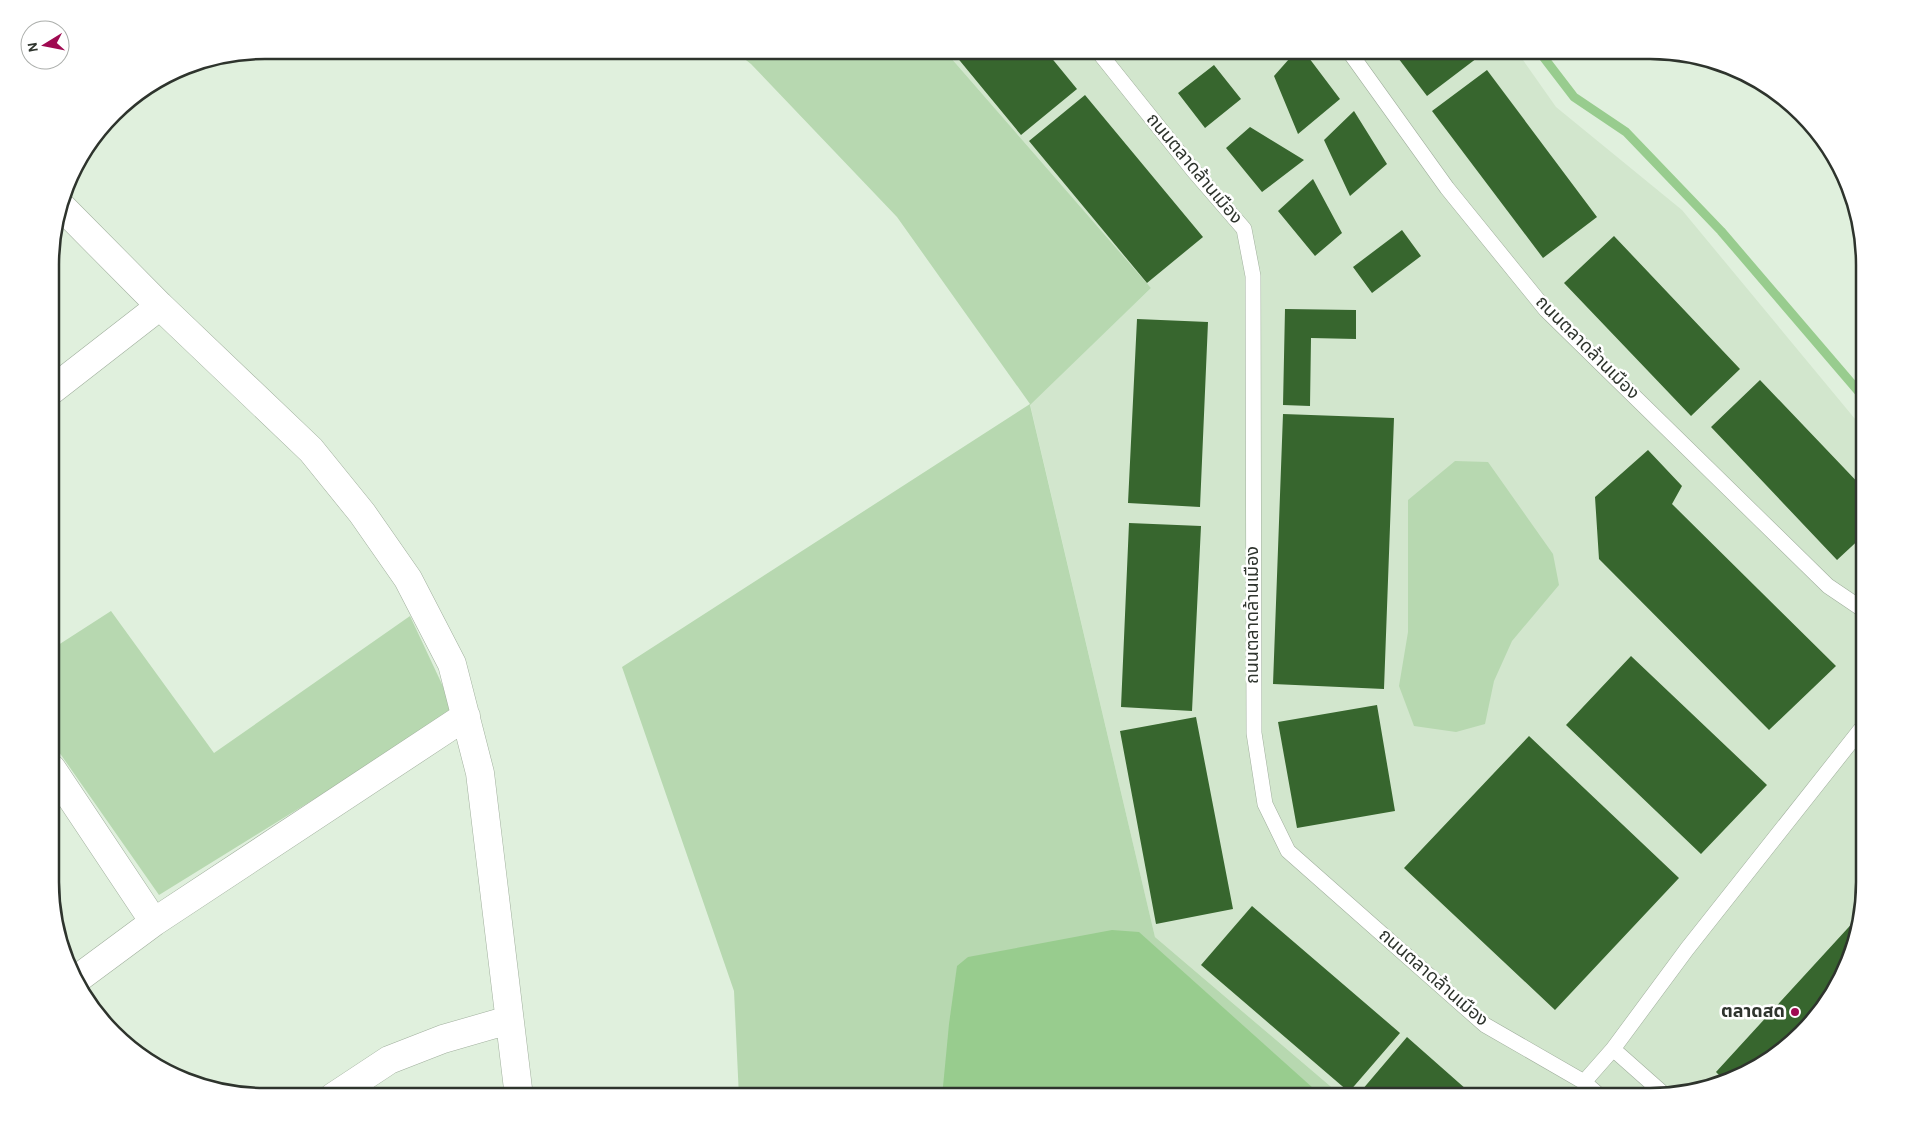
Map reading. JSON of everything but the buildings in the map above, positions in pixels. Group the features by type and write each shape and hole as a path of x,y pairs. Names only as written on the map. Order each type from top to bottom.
{"street":[{"path":"66,211 160,306 311,450 362,513 408,580 452,664 480,773 518,1088"},
{"path":"59,385 160,306"},
{"path":"81,976 154,922 466,716"},
{"path":"59,779 154,922"},
{"path":"347,1088 390,1060 443,1040 509,1020"}],"lane":[{"name":"ถนนตลาดล้านเมือง","path":"1103,59 1193,170 1244,229 1253,276 1254,733 1265,804 1288,851 1485,1025 1584,1082 1591,1088"},
{"name":"ถนนตลาดล้านเมือง","path":"1355,59 1448,188 1546,310 1828,586 1856,605"},
{"path":"1584,1082 1614,1049 1687,949 1856,734"},
{"path":"1614,1049 1657,1088"}],"shaded area":[{"path":"745,59 952,59 1151,288 1030,405 1155,937 1332,1088 739,1088 734,991 622,667 1030,404 897,217"},
{"path":"952,59 1522,59 1556,107 1682,210 1856,420 1856,896 1849,936 1841,961 1829,985 1814,1008 1776,1046 1753,1061 1729,1073 1691,1084 1664,1088 1332,1088 1155,937 1030,404 1151,288"},
{"path":"1455,461 1488,462 1553,554 1559,585 1512,641 1494,681 1485,724 1456,732 1414,726 1399,686 1408,632 1408,500"},
{"path":"111,611 214,753 410,616 455,712 159,895 59,752 59,644"},
{"path":"1112,930 1139,932 1313,1088 943,1088 957,966 968,957"}],"waterway":[{"path":"1545,59 1574,97 1626,132 1721,231 1856,388"}],"place":[{"name":"ตลาดสด","path":"1795,1012"}]}
